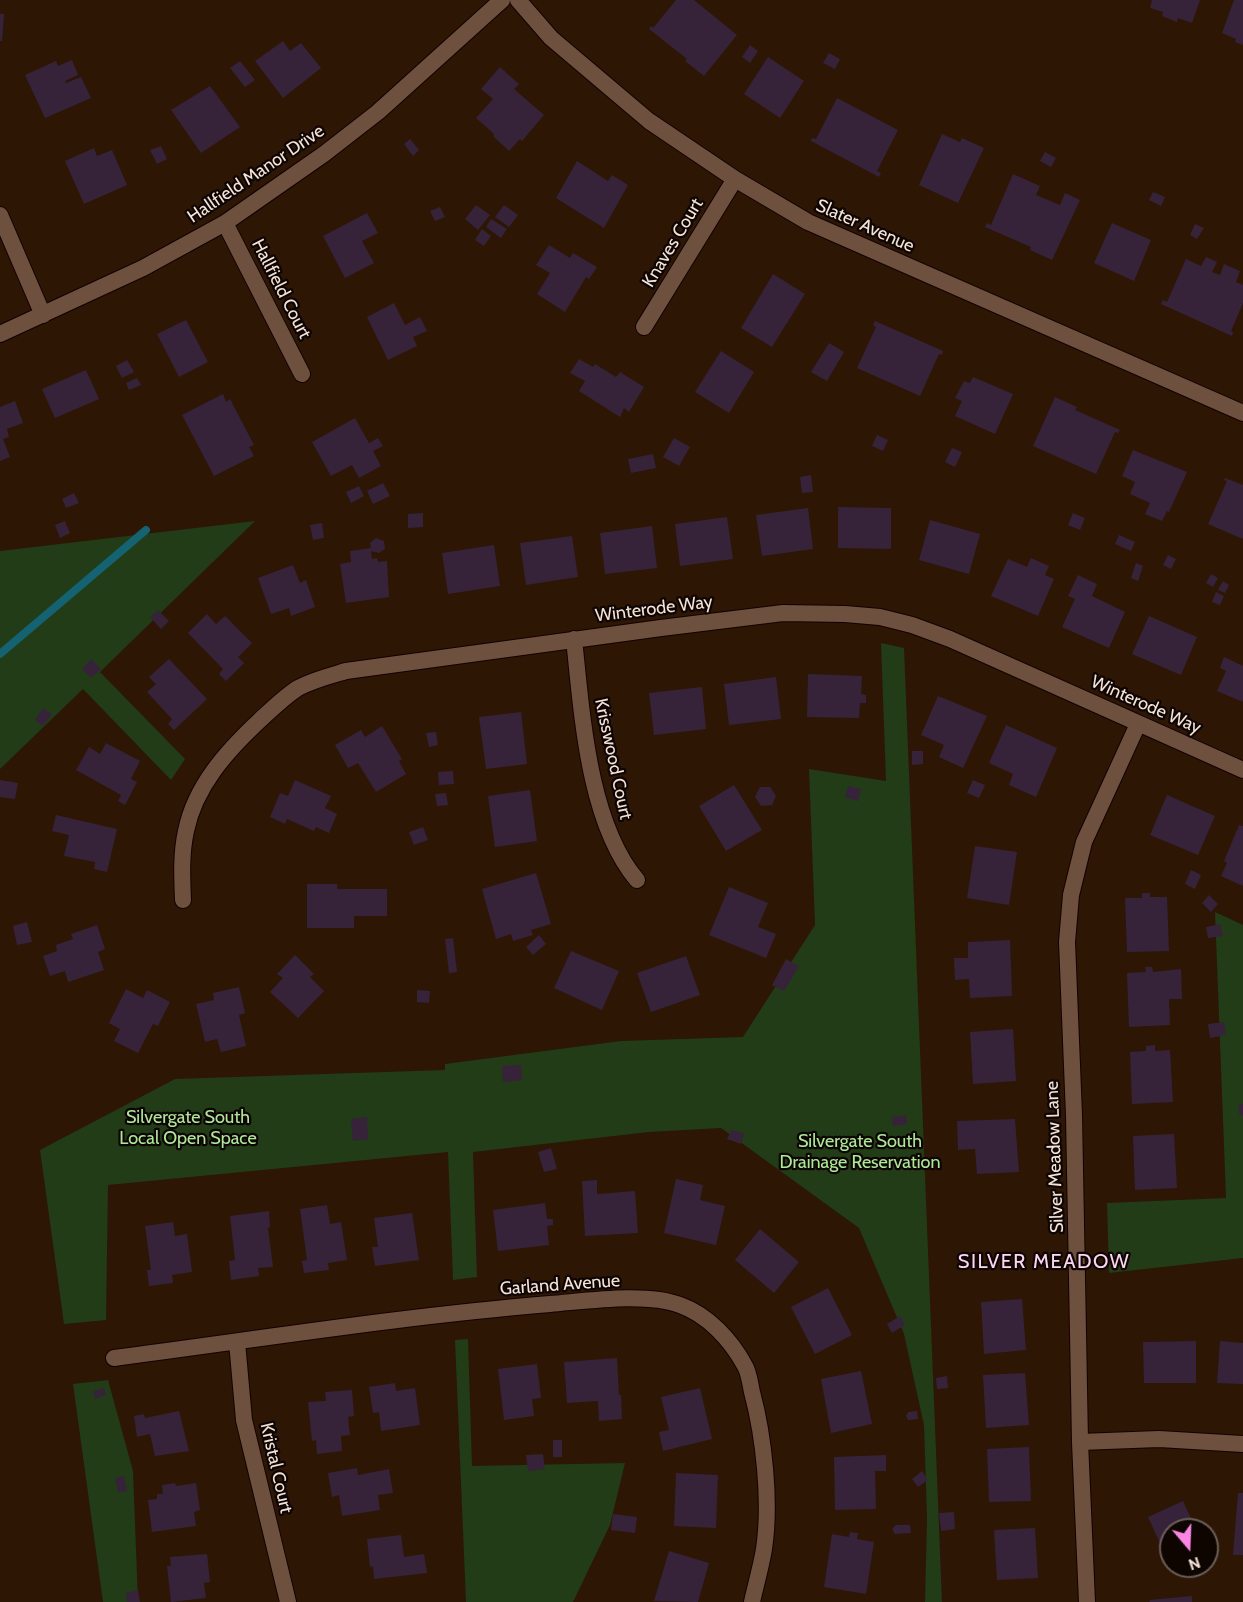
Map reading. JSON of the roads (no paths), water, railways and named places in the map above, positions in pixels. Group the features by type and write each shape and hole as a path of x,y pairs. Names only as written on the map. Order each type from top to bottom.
{"street":[{"name":"Hallfield Manor Drive","path":"0,334 143,268 225,223 324,154 378,112 502,0"},
{"name":"Slater Avenue","path":"518,0 551,38 649,121 735,179 808,222 1243,413"},
{"name":"Knaves Court","path":"644,327 735,179"},
{"path":"0,215 44,315"},
{"name":"Hallfield Court","path":"225,223 302,374"},
{"name":"Winterode Way","path":"183,900 182,870 186,831 195,802 237,742 271,709 297,689 346,671 574,639 783,614 844,614 880,617 912,625 950,639 1243,770"},
{"name":"Krisswood Court","path":"574,639 581,702 599,805 617,852 624,865 637,880"},
{"name":"Silver Meadow Lane","path":"1087,1602 1080,1442 1074,1115 1067,942 1071,895 1084,842 1138,724"},
{"name":"Garland Avenue","path":"114,1358 496,1309 604,1300 657,1299 681,1305 716,1326 732,1346 746,1367 754,1399 762,1435 765,1509 764,1548 752,1602"},
{"name":"Kristal Court","path":"237,1342 244,1420 288,1602"},
{"path":"1080,1442 1159,1439 1243,1444"}],"waterway":[{"path":"0,654 146,530"}],"district":[{"name":"SILVER MEADOW","path":"1044,1262"}],"park label":[{"name":"Silvergate South Local Open Space","path":"188,1128"},
{"name":"Silvergate South Drainage Reservation","path":"860,1152"}]}
